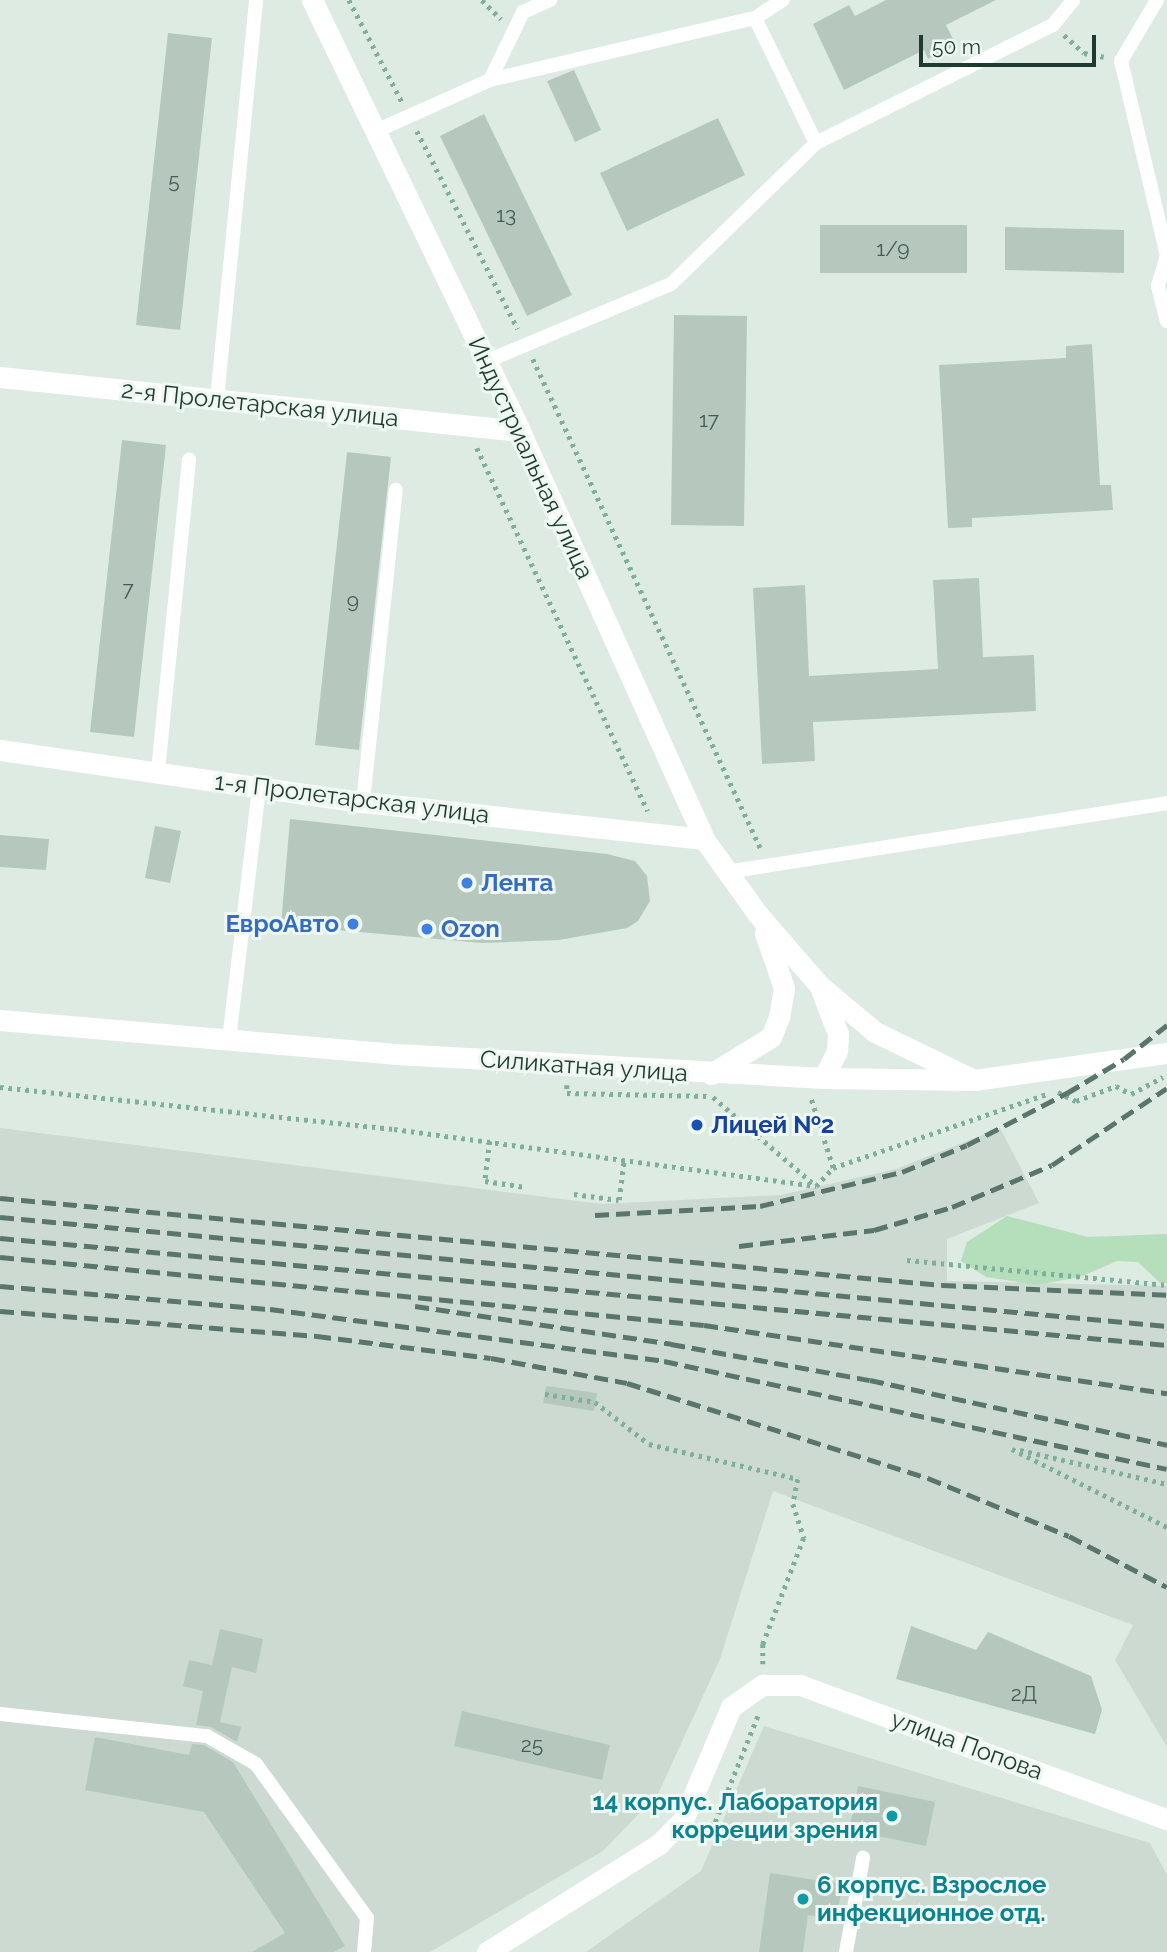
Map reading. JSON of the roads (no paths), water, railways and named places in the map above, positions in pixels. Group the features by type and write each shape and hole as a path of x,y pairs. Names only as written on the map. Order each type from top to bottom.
{"street":[{"name":"Индустриальная улица","path":"312,0 520,430 704,839 756,912 819,985 875,1032 974,1080"},
{"name":"2-я Пролетарская улица","path":"0,377 520,430"},
{"name":"1-я Пролетарская улица","path":"0,750 363,802 704,839"},
{"name":"Индустриальная улица","path":"711,1074 771,1037 779,1017 785,988 756,912"},
{"name":"Индустриальная улица","path":"819,985 838,1034 837,1051 823,1078"},
{"name":"Силикатная улица","path":"0,1020 229,1040 711,1074 823,1078 974,1080 1167,1052"},
{"name":"улица Попова","path":"487,1952 659,1844 683,1820 731,1707 763,1685 800,1685 1167,1819"}],"lane":[{"path":"218,399 256,0"},
{"path":"490,80 523,12 550,0"},
{"path":"376,131 490,80 755,18 783,0"},
{"path":"487,361 671,284 816,143 1054,25 1073,0"},
{"path":"1157,0 1121,61 1167,256 1158,286 1167,321"},
{"path":"755,18 816,143"},
{"path":"158,771 189,460"},
{"path":"363,802 396,490"},
{"path":"229,1040 259,788"},
{"path":"727,872 1167,803"},
{"path":"0,1714 207,1736 256,1764 367,1918 364,1952"},
{"path":"846,1952 863,1858"}],"railway":[{"path":"595,1215 760,1206 902,1172 967,1145 1067,1093 1124,1059 1167,1025"},
{"path":"739,1246 874,1230 952,1207 1052,1165 1167,1088"},
{"path":"0,1198 942,1285 1167,1295"},
{"path":"0,1217 1167,1326"},
{"path":"0,1238 1167,1345"},
{"path":"0,1257 704,1325 1167,1393"},
{"path":"0,1286 270,1309 664,1361 1167,1469"},
{"path":"415,1306 671,1344 870,1380 1167,1445"},
{"path":"0,1311 317,1336 491,1358 627,1383 928,1478 1069,1536 1167,1587"}],"place":[{"name":"Лента","path":"467,883"},
{"name":"ЕвроАвто","path":"353,924"},
{"name":"Ozon","path":"427,929"},
{"name":"Лицей №2","path":"697,1125"},
{"name":"14 корпус. Лаборатория корреции зрения","path":"892,1816"},
{"name":"6 корпус. Взрослое инфекционное отд.","path":"803,1899"}]}
